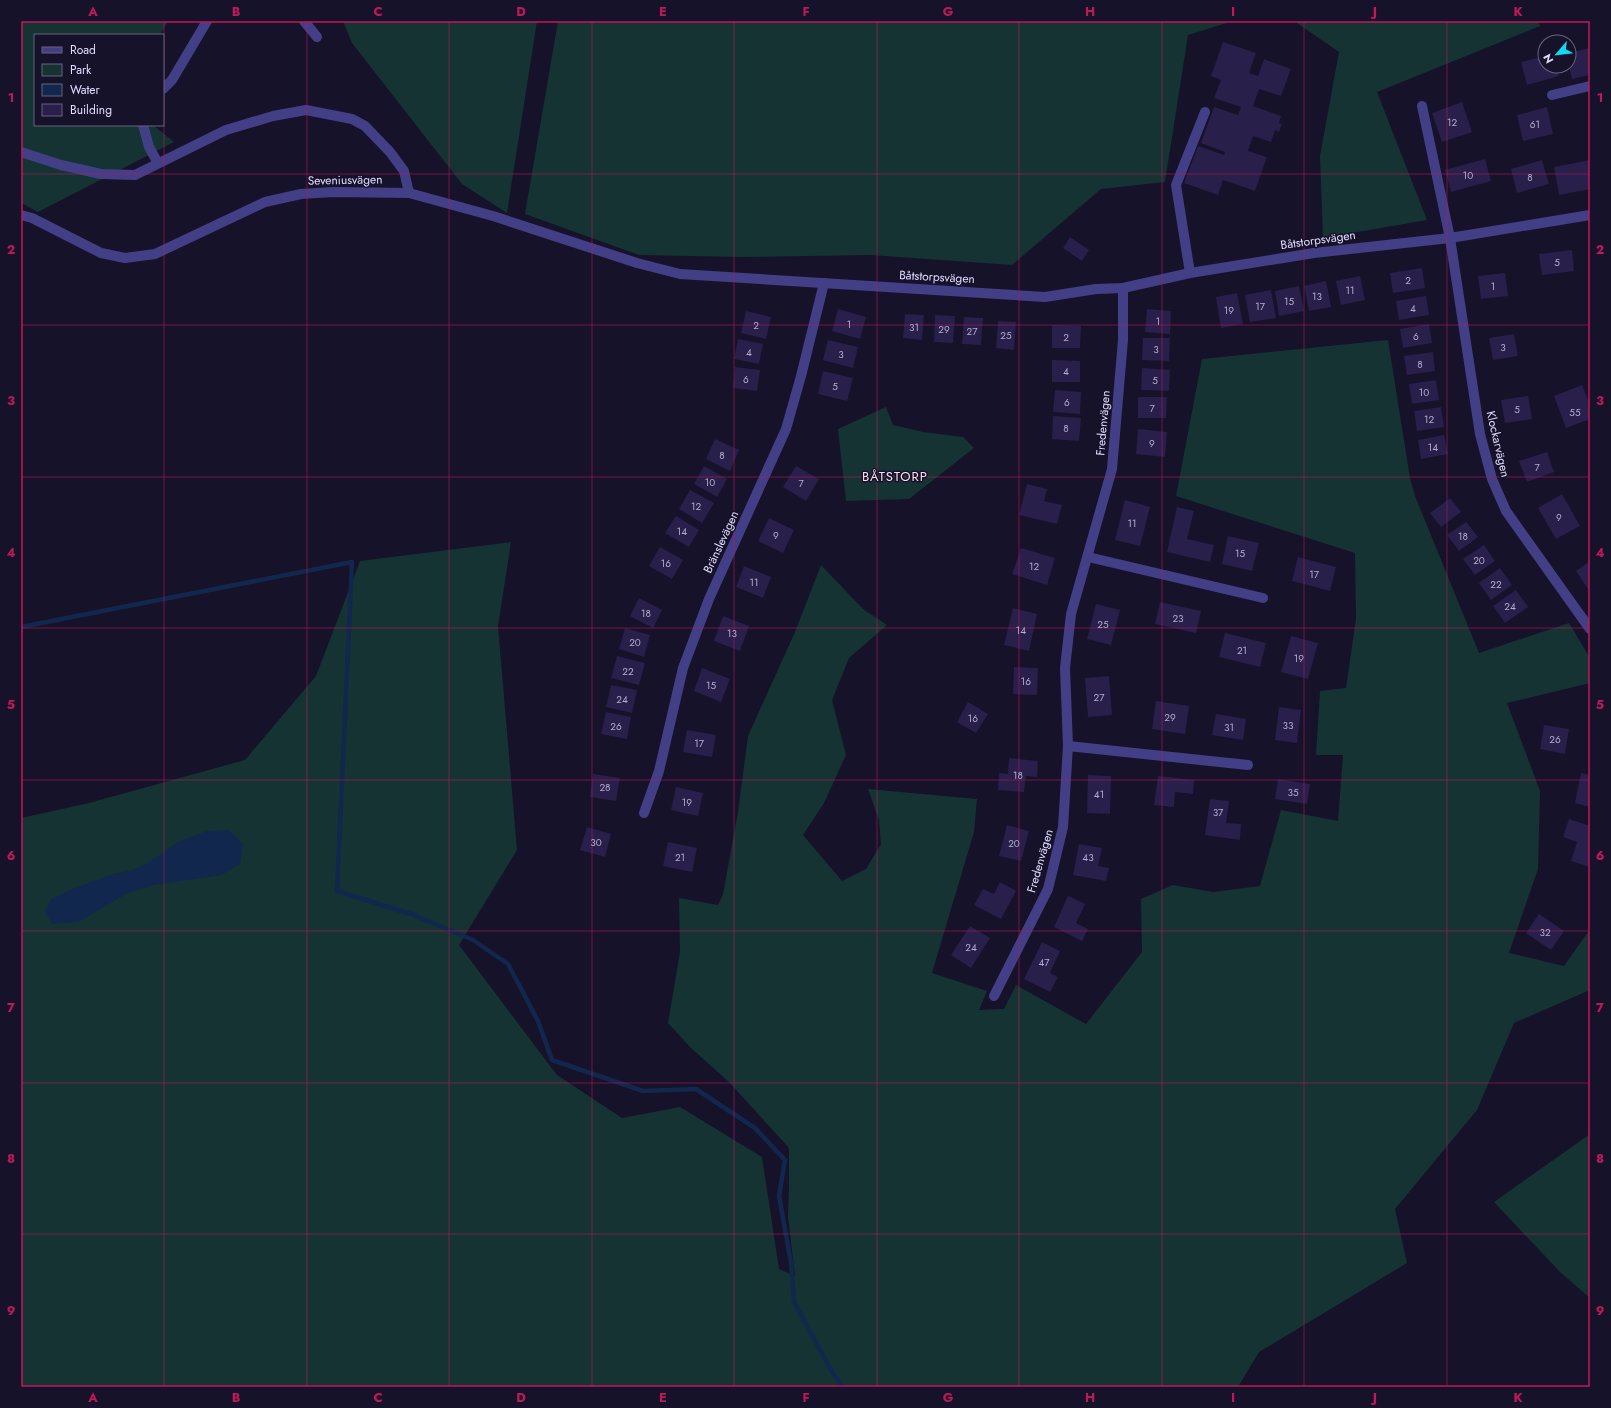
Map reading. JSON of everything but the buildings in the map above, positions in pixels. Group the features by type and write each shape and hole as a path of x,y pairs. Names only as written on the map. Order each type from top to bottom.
{"street":[{"path":"164,88 172,80 207,21"},
{"path":"304,21 317,37"},
{"path":"1552,95 1590,86"},
{"path":"1422,106 1450,238"},
{"path":"21,152 61,165 101,174 135,176 226,130 273,116 306,110 352,118 365,126 390,152 404,171 408,193"},
{"path":"1190,273 1176,185 1205,112"},
{"path":"143,126 149,147 158,164"},
{"name":"Seveniusvägen","path":"21,215 32,218 101,253 125,258 155,254 265,202 301,194 333,192 408,193 493,216 636,263 680,274"},
{"name":"Båtstorpsvägen","path":"680,274 1045,297 1096,289 1123,288 1190,273 1314,253 1450,238 1590,215"},
{"name":"Klockarvägen","path":"1450,238 1480,434 1492,479 1506,511 1590,629"},
{"name":"Bränslevägen","path":"644,813 659,771 683,668 708,599 786,429 824,283"},
{"name":"Fredenvägen","path":"994,996 1048,890 1063,827 1068,746 1065,668 1071,614 1112,469 1123,340 1123,288"},
{"path":"1088,557 1263,598"},
{"path":"1068,746 1248,765"}],"green space":[{"path":"21,21 168,21 161,34 34,34 34,126 154,126 174,142 38,212 21,203"},
{"path":"343,21 537,21 507,213 462,184 352,43"},
{"path":"558,21 1233,21 1188,35 1165,182 1101,189 1012,265 870,255 740,257 639,255 525,214"},
{"path":"1294,21 1538,21 1540,26 1377,92 1427,220 1323,238 1320,156 1339,52"},
{"path":"1388,340 1410,478 1415,496 1479,653 1569,623 1590,658 1590,683 1507,703 1540,791 1538,869 1509,953 1564,966 1590,929 1590,990 1514,1023 1477,1110 1395,1209 1407,1263 1259,1352 1238,1387 21,1387 21,818 89,803 245,760 316,676 360,561 511,542 498,626 517,850 459,945 557,1075 622,1118 680,1107 762,1157 779,1269 795,1276 788,1217 789,1148 729,1082 691,1048 668,1023 680,952 679,898 718,905 723,894 738,812 748,736 795,632 821,565 863,609 887,625 849,658 832,700 846,755 824,803 803,835 842,881 866,869 881,844 879,820 868,789 977,799 974,832 932,973 987,991 979,1010 1004,1009 1016,985 1086,1024 1142,952 1141,899 1173,885 1213,892 1260,886 1281,810 1338,821 1343,755 1316,755 1320,691 1346,688 1356,619 1355,553 1176,496 1202,359"},
{"path":"886,407 893,425 923,432 963,437 974,448 909,499 846,501 838,429"},
{"path":"1590,1134 1590,1298 1560,1272 1494,1202"}],"water":[{"path":"229,830 243,844 240,864 221,875 154,885 126,894 78,922 52,924 45,911 50,900 70,890 110,875 132,870 148,863 178,842 207,831"}],"waterway":[{"path":"21,627 352,562 337,891 414,915 473,940 508,964 538,1021 552,1060 643,1091 696,1089 755,1128 785,1160 779,1196 791,1263 794,1302 832,1372 843,1387"}],"district":[{"name":"BÅTSTORP","path":"895,476"}]}
